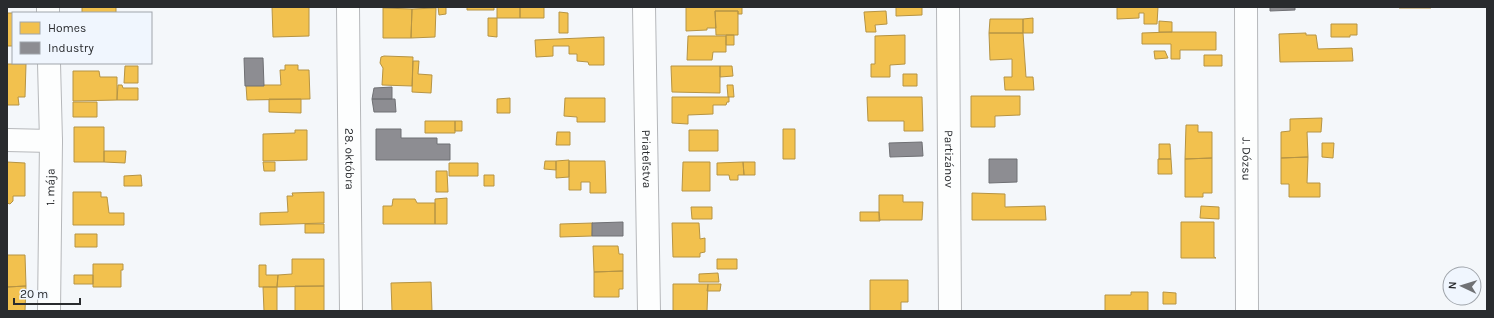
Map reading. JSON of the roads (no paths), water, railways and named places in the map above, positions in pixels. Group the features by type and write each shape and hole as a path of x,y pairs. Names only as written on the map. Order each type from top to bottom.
{"street":[{"name":"28. októbra","path":"348,7 351,311"},
{"name":"Priateľstva","path":"644,7 649,311"},
{"name":"Partizánov","path":"948,7 950,311"},
{"name":"J. Dózsu","path":"1246,7 1248,311"},
{"name":"1. mája","path":"49,64 51,141 49,311"},
{"path":"7,140 51,141"}]}
